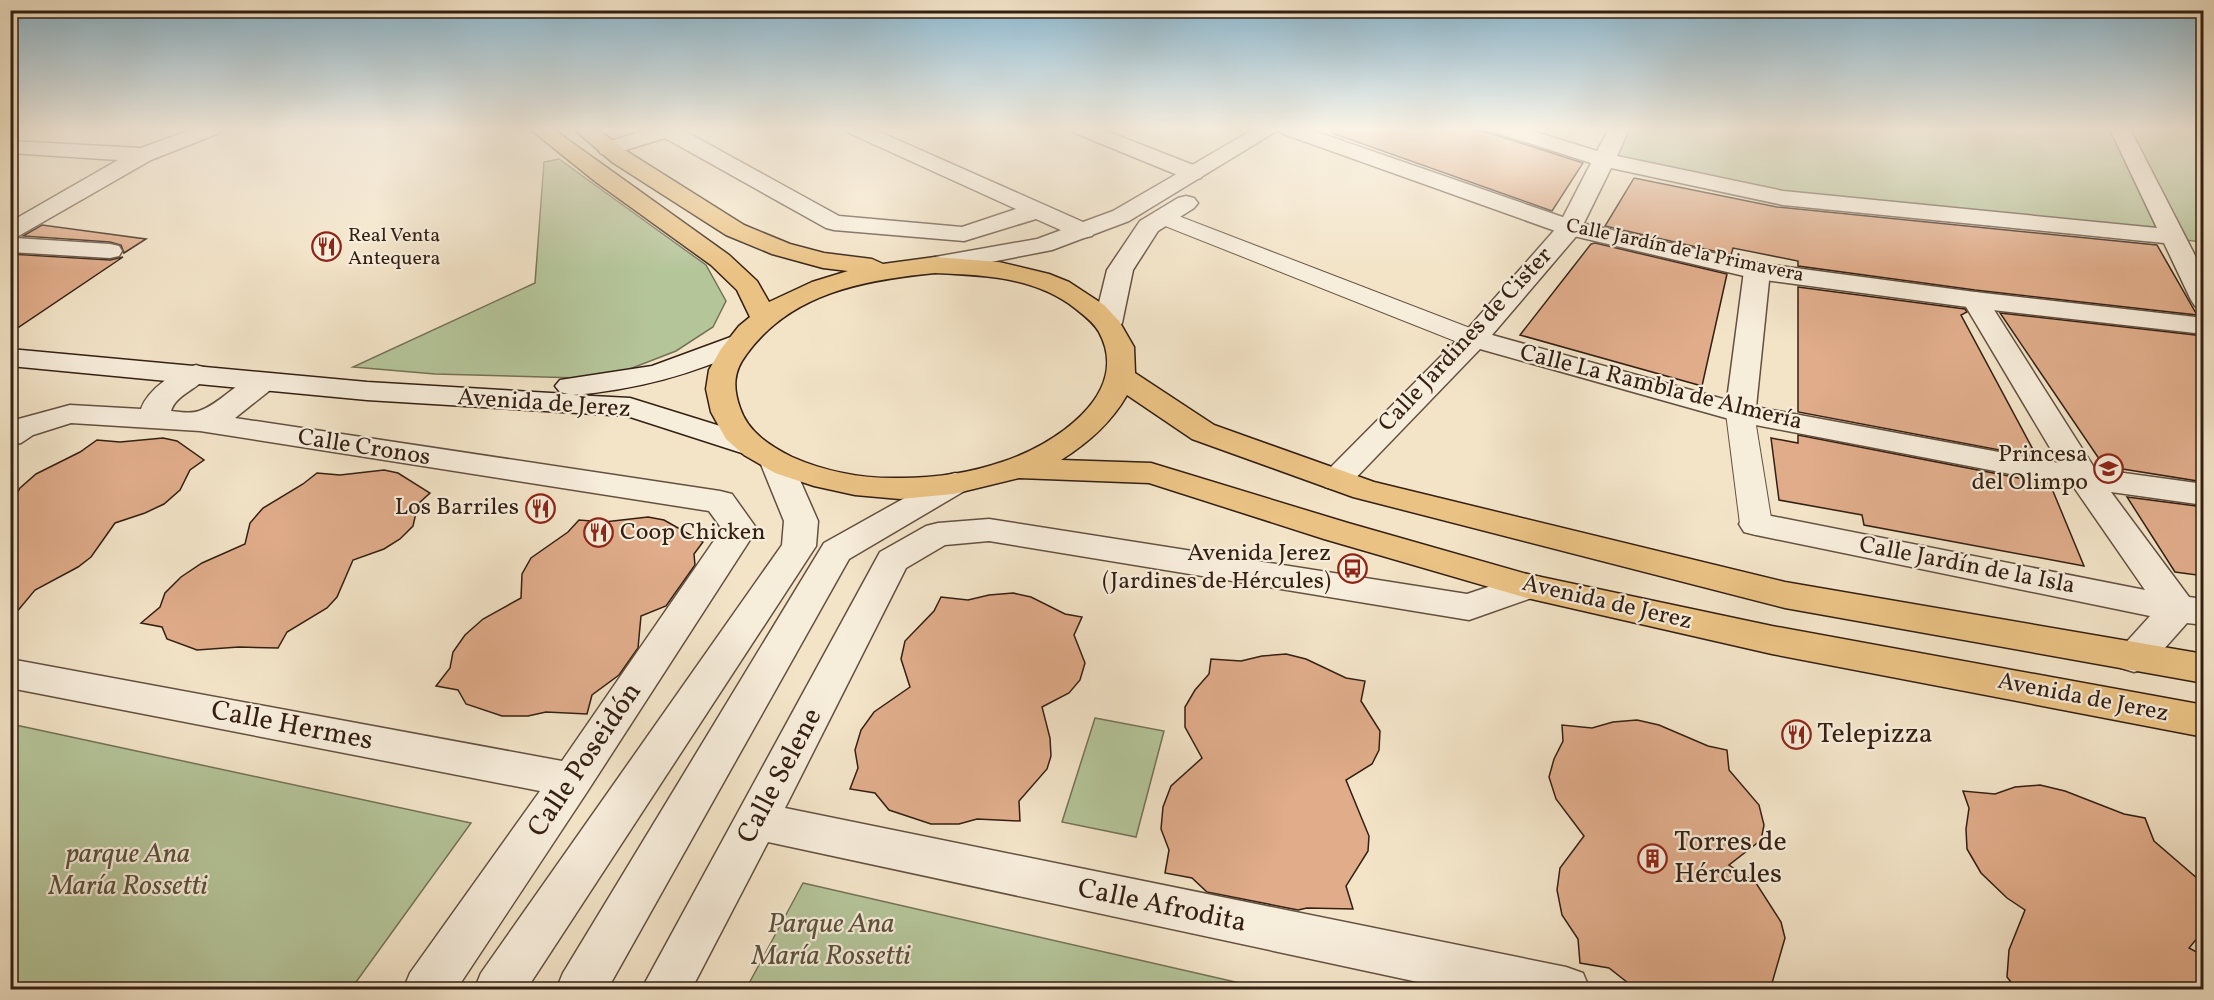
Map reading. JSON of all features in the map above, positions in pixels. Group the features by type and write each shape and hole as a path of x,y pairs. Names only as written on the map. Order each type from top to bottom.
{"main road":[{"path":"602,176 720,260 748,287 764,318"},
{"path":"650,176 735,230 781,249 823,260 886,270"},
{"path":"934,265 989,267 1038,278 1079,297 1108,323 1121,349 1121,377 1104,411 1069,442 1016,468 955,483 914,488 872,488 831,482 763,454 729,422 721,395 721,372 739,342 764,318 799,296 841,280 886,270 934,265"},
{"name":"Avenida de Jerez","path":"1121,377 1203,432 1365,490 1785,595 2204,669"},
{"name":"Avenida de Jerez","path":"1016,468 1151,473 1336,531 1527,586 1772,640 2204,721"}],"street":[{"path":"10,232 107,176"},
{"path":"750,176 834,223 964,234 1035,211"},
{"path":"958,176 1083,231"},
{"path":"1185,176 1203,184"},
{"path":"1108,323 1120,270 1149,226 1213,176"},
{"path":"934,265 1043,245 1203,184 1218,176"},
{"name":"Calle Jardín de la Primavera","path":"1425,176 1570,228 1757,271 1975,300 2204,326"},
{"name":"Calle Jardines de Cister","path":"1336,480 1474,339 1570,228 1597,176"},
{"path":"1678,176 1783,198 2174,237"},
{"path":"2143,176 2204,300"},
{"path":"1163,217 1474,339"},
{"path":"10,245 110,251"},
{"path":"1756,524 1740,413 1757,271"},
{"path":"1975,300 2084,478 2191,610 2134,658"},
{"name":"Calle La Rambla de Almería","path":"1474,339 1740,413 2084,478 2204,495"},
{"name":"Avenida de Jerez","path":"368,391 534,389 618,383 707,358 739,342"},
{"name":"Avenida de Jerez","path":"10,357 368,391 630,407 763,454"},
{"path":"153,420 159,400 196,374"},
{"path":"200,422 224,412 264,381"},
{"name":"Calle Cronos","path":"10,436 22,428 70,414 200,422 730,516"},
{"path":"498,990 799,546 801,521 763,454"},
{"path":"580,990 836,551 955,483"},
{"name":"Calle Poseidón","path":"427,990 557,776 730,516"},
{"name":"Calle Jardín de la Isla","path":"1756,524 2191,610"},
{"name":"Calle Selene","path":"665,990 757,821 892,560 938,534 989,530 1468,607 1527,586"},
{"name":"Calle Hermes","path":"10,673 557,776"},
{"name":"Calle Afrodita","path":"757,821 1566,990"}],"green space":[{"path":"543,176 582,176 706,265 726,301 713,327 676,351 627,370 579,378 435,374 353,367 535,283"},
{"path":"1678,176 2203,176 2203,242 1783,198"},
{"path":"1095,718 1164,731 1136,837 1062,822"},
{"name":"parque Ana María Rossetti","path":"11,724 471,823 351,989 11,989"},
{"name":"Parque Ana María Rossetti","path":"803,883 1266,989 746,989"}],"building":[{"path":"1452,176 1575,176 1552,211"},
{"path":"1634,178 1777,207 2157,245 2197,315 1975,290 1798,266 1798,261 1733,248 1731,255 1605,226"},
{"path":"42,225 146,239 124,253 121,245 110,242 23,236"},
{"path":"1595,243 1727,274 1702,386 1520,335 1591,244"},
{"path":"10,254 110,260 123,257 10,333"},
{"path":"1798,287 1965,309 1967,312 1961,315 2037,457 1798,412"},
{"path":"2000,313 2204,336 2204,482 2104,466"},
{"path":"1798,435 2050,484 2084,566 1864,525 1862,515 1779,500 1771,438 1798,443"},
{"path":"163,438 177,441 204,460 190,470 180,490 164,504 115,523 91,557 78,567 35,590 10,620 10,506 20,488 36,474 80,452 97,440 120,442"},
{"path":"384,470 398,473 430,493 418,504 413,526 400,539 384,549 353,560 337,597 327,608 287,632 278,648 239,647 197,650 167,639 162,627 141,623 160,607 165,593 181,577 202,563 245,544 250,523 263,508 317,473 340,475"},
{"path":"2127,497 2204,507 2204,576 2175,572"},
{"path":"648,517 664,520 703,542 694,554 695,565 666,606 641,616 638,648 619,675 592,695 587,714 546,712 528,716 502,716 466,704 458,690 436,686 450,668 453,652 465,635 483,619 521,598 522,574 531,558 568,532 579,520 604,522"},
{"path":"1013,593 1031,597 1065,614 1082,617 1074,635 1085,663 1080,680 1069,693 1042,707 1050,738 1051,756 1047,769 1019,801 1020,821 977,819 959,824 931,824 889,810 875,793 850,789 858,768 855,750 861,730 874,712 910,687 901,659 905,641 934,611 941,597 968,600"},
{"path":"1286,654 1306,659 1346,678 1365,681 1361,701 1380,731 1379,750 1372,764 1346,780 1369,836 1368,851 1346,886 1353,909 1307,908 1298,910 1207,892 1192,878 1165,873 1169,850 1161,829 1163,807 1171,786 1202,758 1185,727 1185,707 1195,690 1209,674 1211,659 1241,661"},
{"name":"Torres de Hércules","path":"1637,720 1659,725 1708,746 1727,750 1729,770 1759,805 1764,825 1761,840 1729,865 1756,883 1781,922 1785,938 1770,990 1637,990 1609,968 1580,963 1578,939 1562,915 1557,890 1560,868 1584,836 1556,799 1549,777 1554,759 1563,741 1562,725 1592,728 1613,722"},
{"path":"2040,785 2065,791 2124,814 2145,818 2154,841 2198,879 2204,889 2204,930 2189,948 2204,956 2204,990 2017,990 2007,977 2009,950 2025,910 2007,898 1981,873 1967,849 1966,829 1969,808 1963,791 1995,794 2015,787"}],"place":[{"name":"Real Venta Antequera","path":"327,247"},
{"name":"Princesa del Olimpo","path":"2109,469"},
{"name":"Los Barriles","path":"540,508"},
{"name":"Coop Chicken","path":"599,533"},
{"name":"Avenida Jerez (Jardines de Hércules)","path":"1352,568"},
{"name":"Telepizza","path":"1796,734"},
{"name":"Torres de Hércules","path":"1653,858"}]}
